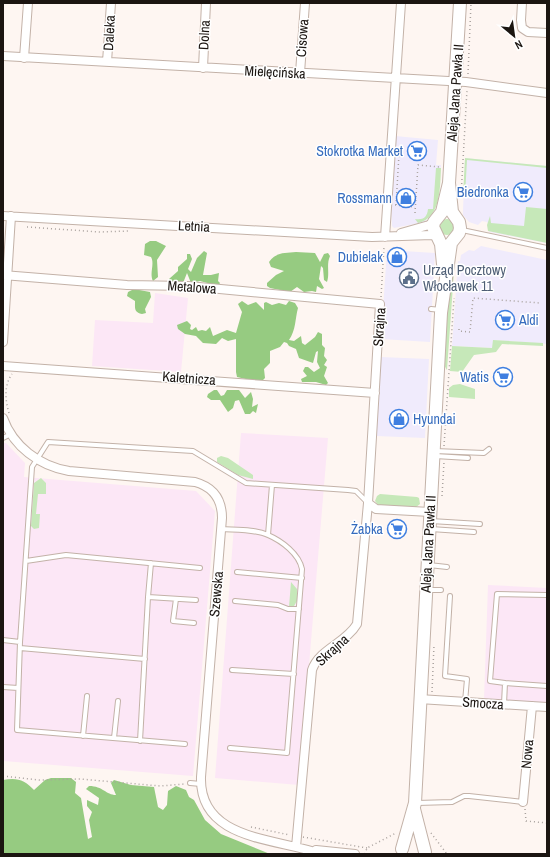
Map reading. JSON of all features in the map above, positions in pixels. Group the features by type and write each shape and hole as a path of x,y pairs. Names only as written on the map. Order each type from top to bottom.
{"main road":[{"name":"Aleja Jana Pawła II","path":"398,851 414,806 433,454 436,309 444,280 451,243 457,228 452,212 449,183 460,3"},
{"name":"Aleja Jana Pawła II","path":"436,220 442,212 449,183"},
{"path":"447,214 457,228 446,241 437,236 433,227 436,220 447,214"},
{"name":"Aleja Jana Pawła II","path":"437,236 441,244 444,280"},
{"name":"Aleja Jana Pawła II","path":"414,806 426,853"},
{"path":"398,851 410,847 426,853"}],"street":[{"path":"24,58 28,3"},
{"name":"Daleka","path":"107,62 111,3"},
{"name":"Dolna","path":"203,68 206,3"},
{"name":"Cisowa","path":"300,73 305,3"},
{"path":"385,237 401,3"},
{"path":"522,3 520,20 522,28 525,31 547,33"},
{"name":"Mielęcińska","path":"3,56 455,83 468,82 547,93"},
{"path":"3,342 7,216"},
{"name":"Letnia","path":"7,216 385,237 437,236"},
{"name":"Letnia","path":"385,237 430,225 436,220"},
{"name":"Metalowa","path":"5,275 127,285 188,286 380,304"},
{"name":"Skrajna","path":"296,847 312,670 318,659 348,636 357,624 368,503 380,304"},
{"name":"Kaletnicza","path":"3,366 375,393"},
{"name":"Szewska","path":"6,416 7,436 36,459 53,468 69,471 195,482 208,487 218,498 222,511 201,784 202,795 209,810 224,825 236,831 321,854"},
{"path":"368,503 376,509 429,521"},
{"name":"Smocza","path":"419,699 547,707"},
{"name":"Nowa","path":"523,802 532,706"},
{"path":"309,850 355,854"}],"lane":[{"path":"457,228 547,248"},
{"path":"185,744 17,730 20,642 32,467 48,442 193,451 246,482 356,491 368,503"},
{"path":"433,454 484,453 489,449"},
{"path":"433,454 468,458"},
{"path":"268,535 272,484"},
{"path":"429,521 480,524"},
{"path":"429,521 474,532"},
{"path":"221,529 258,532 268,535 294,553 300,561 302,578 287,753 230,748"},
{"path":"26,561 66,555 200,568"},
{"path":"140,741 151,563"},
{"path":"427,564 447,567"},
{"path":"237,572 302,578"},
{"path":"425,590 441,590"},
{"path":"546,595 497,594 490,681 547,686"},
{"path":"450,596 445,676 467,679 465,702"},
{"path":"148,597 196,600"},
{"path":"176,598 173,621 194,623"},
{"path":"235,601 278,605 288,609 299,609"},
{"path":"3,640 20,642"},
{"path":"20,648 145,659"},
{"path":"232,670 294,674"},
{"path":"504,704 506,683"},
{"path":"3,687 18,688"},
{"path":"83,736 87,696"},
{"path":"114,738 118,701"},
{"path":"190,784 201,784"},
{"path":"414,806 452,802 464,796 523,802"}],"path":[{"path":"462,181 471,3"},
{"path":"396,205 399,154"},
{"path":"415,213 418,166 442,167"},
{"path":"387,205 416,207"},
{"name":"Skrajna","path":"380,304 384,247"},
{"path":"459,328 459,331 470,332 473,298 540,303"},
{"path":"6,416 7,385 15,366"},
{"path":"3,776 38,780 80,779 160,786 190,784"},
{"path":"523,802 525,806 526,821 547,823"},
{"path":"246,826 367,848"},
{"path":"430,832 447,854"}],"shaded area":[{"path":"395,136 438,140 436,165 441,165 436,206 433,213 424,222 394,228 392,226 391,206"},
{"path":"465,158 547,166 547,243 489,232 490,226 487,222 482,221 478,225 469,222 463,215"},
{"path":"481,246 547,260 547,344 493,340 493,348 452,346 458,261 460,261 461,255 469,250 474,251"},
{"path":"387,250 435,253 430,342 381,339"},
{"path":"155,293 188,298 181,372 92,366 95,320 153,323"},
{"path":"380,357 429,359 425,438 376,436"},
{"path":"241,433 328,438 299,785 215,778"},
{"path":"3,443 6,443 25,463 24,477 196,491 215,511 193,776 3,761"},
{"path":"488,585 547,588 547,704 484,699"}],"green space":[{"path":"465,158 547,166 547,168 467,160 465,196 463,196"},
{"path":"436,168 441,168 438,201 431,215 426,220 418,223 415,219 424,218 428,209 433,209"},
{"path":"526,207 547,209 547,243 488,231 487,225 490,216 491,223 524,226"},
{"path":"444,219 450,219 455,224 453,233 450,235 444,235 439,230 439,224"},
{"path":"150,241 156,241 166,246 157,260 158,277 153,281 151,257 144,255 145,244"},
{"path":"204,251 207,253 203,275 219,273 218,281 220,283 218,286 200,281 191,283 187,273 183,283 171,282 169,279 178,271 178,267 187,259 187,254 190,254 192,259 188,269 191,272 197,258"},
{"path":"296,252 315,253 320,262 324,254 328,253 330,256 327,282 324,280 323,268 321,266 319,279 324,288 322,289 317,286 316,292 304,292 297,287 290,292 267,286 267,283 276,275 284,271 271,267 269,262 275,256"},
{"path":"455,257 447,370 444,362 443,334"},
{"path":"134,289 150,292 151,297 145,309 146,313 142,314 136,311 135,301 127,296 128,292"},
{"path":"242,301 248,305 256,302 264,310 264,303 266,302 272,305 279,303 286,305 289,301 295,303 298,308 294,328 289,340 294,341 301,336 302,343 305,345 315,337 318,332 322,334 322,345 325,348 324,356 327,360 324,365 327,367 324,376 328,383 326,385 316,382 302,382 301,379 307,376 303,371 305,367 308,367 314,372 320,368 317,362 318,351 316,352 313,363 299,358 296,349 284,342 280,347 270,351 270,363 264,369 265,378 263,380 250,380 237,377 236,339 228,341 222,338 216,344 203,343 196,336 185,334 178,329 177,325 187,321 191,325 190,329 192,330 196,327 198,331 206,331 210,327 213,336 227,330 236,333 242,312 238,304"},
{"path":"493,340 543,343 543,346 502,344 496,352 474,355 462,372 450,371 452,346 492,348"},
{"path":"460,384 475,389 475,399 449,397 449,388 453,385"},
{"path":"214,390 217,390 221,396 224,395 227,390 239,390 245,398 251,392 253,399 252,407 258,404 256,413 253,411 250,414 245,414 239,400 235,401 233,408 228,412 220,400 211,400 207,397 208,394"},
{"path":"221,456 228,458 253,475 253,479 238,475 217,462 217,458"},
{"path":"41,478 46,483 46,494 38,494 36,514 40,514 39,528 34,529 31,526 34,483"},
{"path":"380,494 417,497 419,498 420,504 415,508 379,506 375,501 377,496"},
{"path":"291,582 297,589 297,601 294,606 289,607"},
{"path":"51,778 71,778 76,782 75,793 81,798 88,839 92,837 89,820 92,812 87,806 87,800 98,805 99,798 86,789 89,786 94,786 110,794 116,795 111,783 114,780 131,785 154,787 158,807 163,810 167,805 168,791 176,786 186,790 189,797 194,800 205,820 221,834 270,854 3,854 3,780 17,779 24,782 34,790 45,780"}],"place":[{"name":"Stokrotka Market","path":"417,151"},
{"name":"Biedronka","path":"523,192"},
{"name":"Rossmann","path":"406,198"},
{"name":"Dubielak","path":"397,257"},
{"name":"Urząd Pocztowy Włocławek 11","path":"409,278"},
{"name":"Aldi","path":"505,320"},
{"name":"Watis","path":"503,377"},
{"name":"Hyundai","path":"399,419"},
{"name":"Żabka","path":"397,529"}]}
